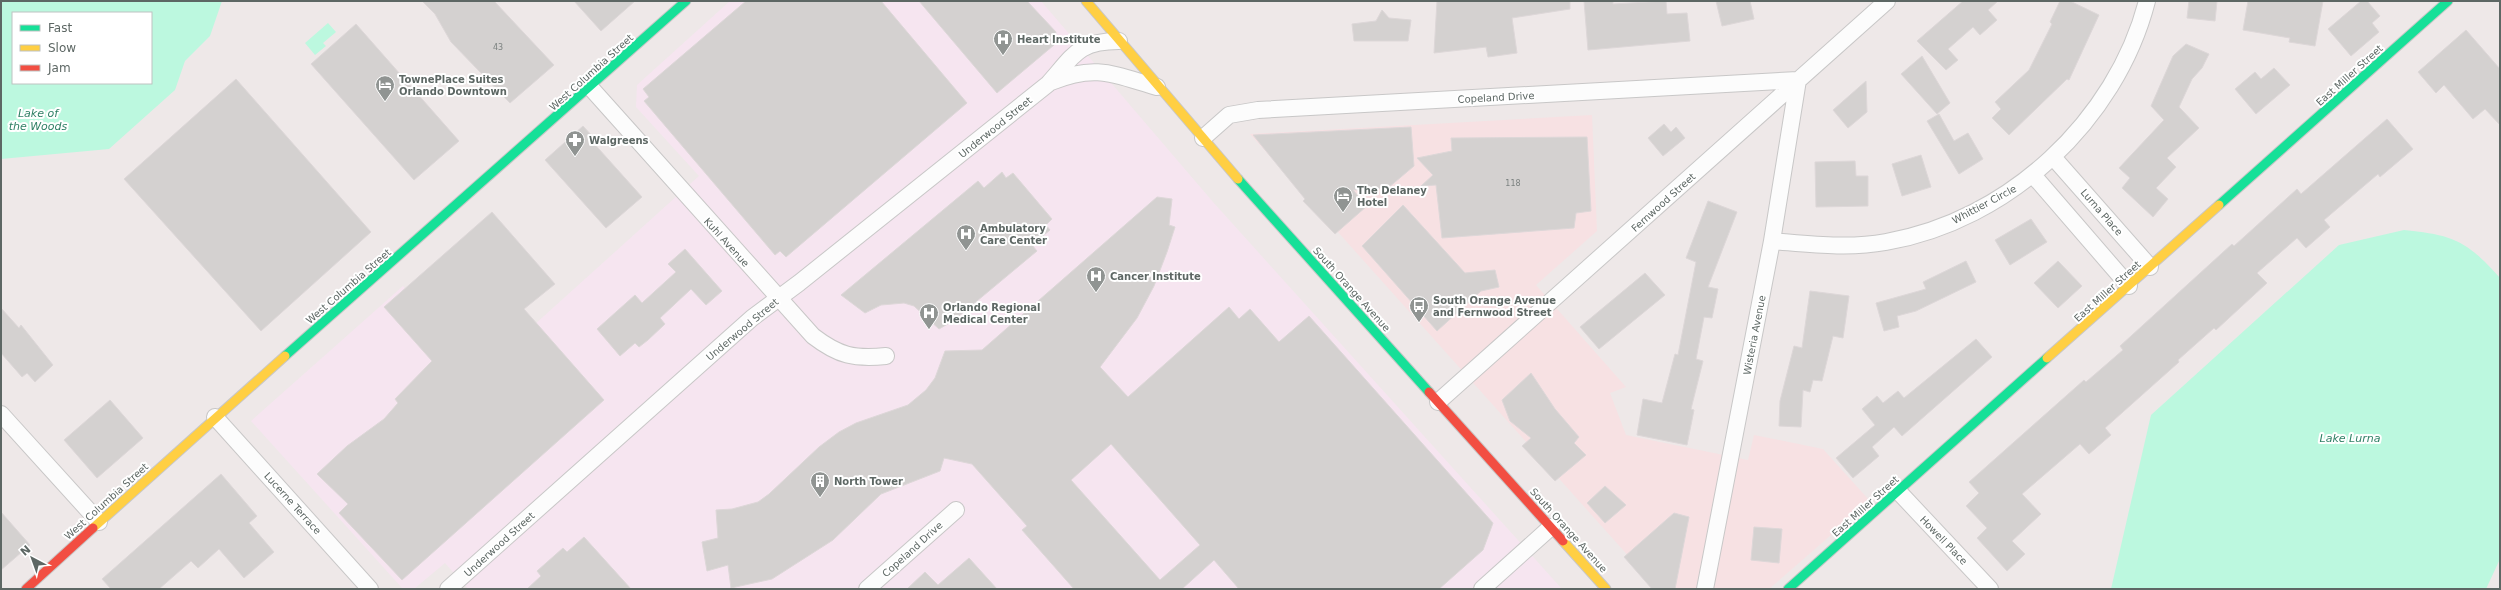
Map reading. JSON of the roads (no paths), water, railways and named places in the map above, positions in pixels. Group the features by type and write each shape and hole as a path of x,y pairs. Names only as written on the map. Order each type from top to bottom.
{"street":[{"name":"West Columbia Street","path":"26,589 215,417 686,1"},
{"name":"South Orange Avenue","path":"1086,1 1157,87 1606,589"},
{"name":"Fernwood Street","path":"1438,402 1887,1"},
{"name":"Whittier Circle","path":"1772,241 1844,247 1886,242 1926,233 1982,207 2033,175 2054,157 2087,118 2111,86 2140,30 2147,1"},
{"name":"East Miller Street","path":"1788,589 2129,286 2443,3"},
{"name":"Underwood Street","path":"448,589 752,318 778,299 1048,84 1078,50 1098,41 1119,41"},
{"name":"Underwood Street","path":"1048,84 1071,74 1096,71 1157,87"},
{"name":"Copeland Drive","path":"1203,138 1229,115 1258,110 1798,80"},
{"name":"Wisteria Avenue","path":"1705,589 1772,241 1798,80"},
{"name":"Kuhl Avenue","path":"590,87 778,299 813,336 840,354 866,358 886,356"},
{"name":"Lurna Place","path":"2054,157 2150,267"},
{"path":"2033,175 2129,286"},
{"path":"1,414 98,522"},
{"name":"Lucerne Terrace","path":"215,417 370,589"},
{"name":"Howell Place","path":"1898,491 1990,589"},
{"name":"Copeland Drive","path":"867,589 956,510"},
{"path":"1482,589 1551,527"}],"water":[{"name":"Lake of the Woods","path":"1,1 222,1 210,36 185,61 175,90 109,149 1,159"},
{"path":"328,23 336,32 323,43 326,46 315,55 305,43"},
{"name":"Lake Lurna","path":"2404,230 2435,234 2458,242 2478,256 2500,278 2500,559 2486,589 2111,589 2151,415 2339,245"}],"place":[{"name":"Heart Institute","path":"1003,56"},
{"name":"TownePlace Suites Orlando Downtown","path":"385,102"},
{"name":"Walgreens","path":"575,157"},
{"name":"The Delaney Hotel","path":"1343,213"},
{"name":"Ambulatory Care Center","path":"966,251"},
{"name":"Cancer Institute","path":"1096,293"},
{"name":"South Orange Avenue and Fernwood Street","path":"1419,323"},
{"name":"Orlando Regional Medical Center","path":"929,330"},
{"name":"North Tower","path":"820,498"}]}
